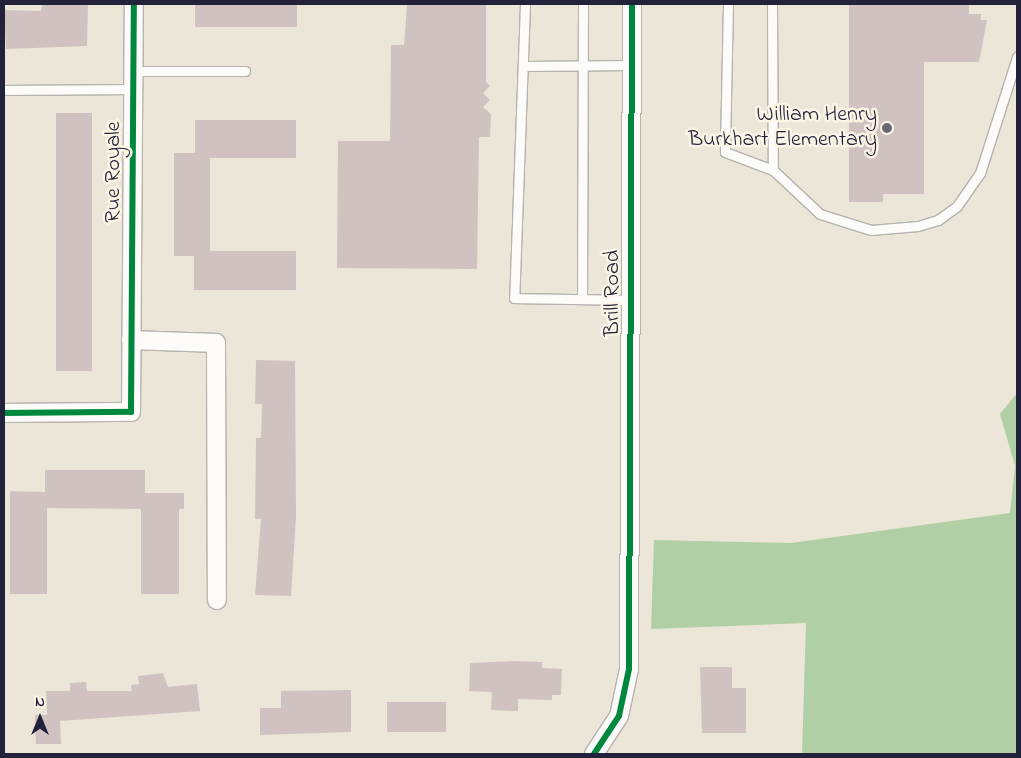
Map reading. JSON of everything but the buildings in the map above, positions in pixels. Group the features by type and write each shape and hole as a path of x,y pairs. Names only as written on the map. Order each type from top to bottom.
{"street":[{"name":"Rue Royale","path":"4,413 131,412 134,4"},
{"name":"Brill Road","path":"594,754 615,726 626,699 630,583 632,4"},
{"path":"132,340 216,343 217,600"}],"lane":[{"path":"525,4 525,66 514,298 631,300"},
{"path":"582,299 583,4"},
{"path":"728,4 725,152 773,170 820,214 848,226 894,230 938,220 957,206 980,173 1017,57"},
{"path":"772,4 773,170"},
{"path":"525,66 632,65"},
{"path":"133,71 245,71"},
{"path":"4,90 133,90"}],"green space":[{"path":"1017,393 1017,754 802,754 806,623 651,629 654,540 791,543 1010,513 1015,466 1000,414"}],"cycle path":[{"path":"4,413 131,412 134,4"},
{"path":"594,754 619,716 629,669 632,4"}],"place":[{"name":"William Henry Burkhart Elementary","path":"887,128"}]}
